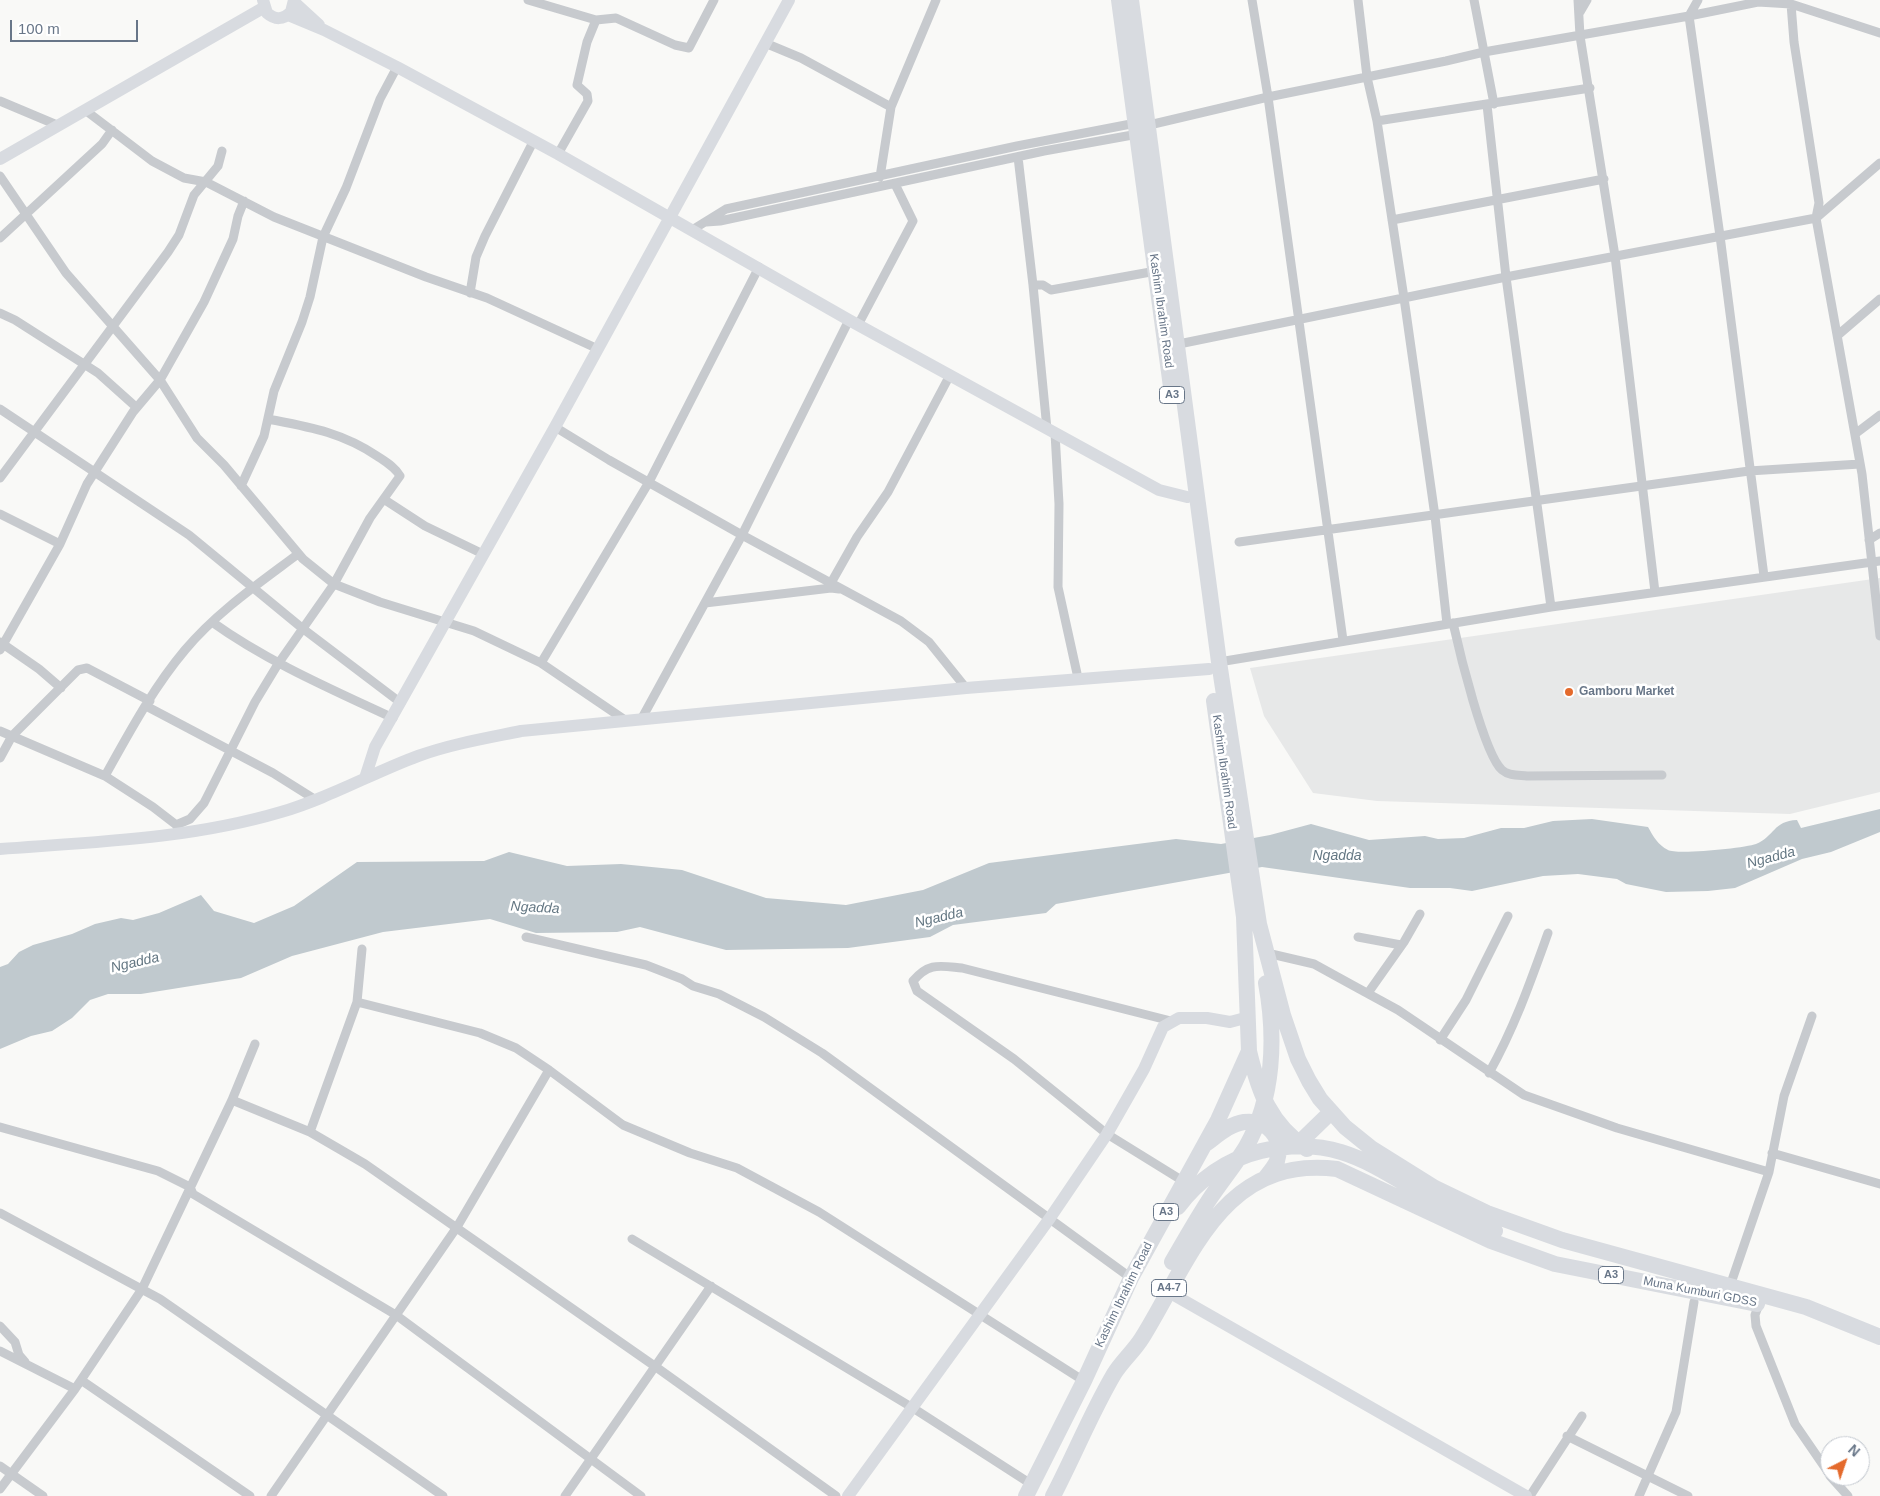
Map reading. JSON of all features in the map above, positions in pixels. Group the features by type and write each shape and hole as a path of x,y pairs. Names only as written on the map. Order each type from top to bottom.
{"highway":[{"name":"Kashim Ibrahim Road","path":"1119,0 1172,346 1214,666"},
{"name":"Kashim Ibrahim Road","path":"1131,0 1140,128 1156,271 1172,346 1187,497 1232,789 1254,918 1268,953 1283,1015 1298,1059 1320,1099 1345,1127 1371,1148 1434,1188 1515,1225 1562,1240 1730,1286"},
{"name":"Kashim Ibrahim Road","path":"1030,1492 1084,1381 1130,1278 1188,1184 1202,1147 1218,1120 1249,1051 1248,1017 1254,918"},
{"name":"A4-7","path":"1053,1496 1154,1293 1208,1202 1246,1146 1262,1109 1270,1080 1272,1038 1254,918"},
{"path":"1249,1051 1258,1087 1274,1118 1299,1143 1337,1169"},
{"path":"1299,1143 1332,1112"},
{"path":"1202,1147 1233,1126 1244,1122 1262,1123 1269,1127 1278,1139 1279,1152 1276,1163 1266,1177"},
{"name":"A3","path":"1188,1184 1251,1153 1300,1145 1322,1146 1371,1163 1441,1204 1496,1231 1560,1254 1681,1279 1730,1286"},
{"name":"A4-7","path":"1114,1374 1141,1339 1192,1249 1222,1210 1248,1188 1266,1177 1300,1167 1337,1169 1353,1175"},
{"name":"Muna Kumburi GDSS","path":"1353,1175 1492,1241 1555,1264 1759,1304 1804,1316 1880,1346"},
{"name":"A4-7","path":"1030,1492 1094,1385 1168,1221 1188,1184"},
{"name":"Muna Kumburi GDSS","path":"1730,1286 1806,1307 1880,1337"}],"street":[{"path":"528,0 596,20 616,18 675,45 689,48 714,0"},
{"path":"365,778 375,747 402,703 555,427 789,0"},
{"path":"880,177 891,107 936,0"},
{"path":"1252,0 1268,97 1343,640"},
{"path":"1358,0 1367,77 1377,121 1404,298 1450,623 1485,736 1501,770 1512,775 1662,775"},
{"path":"1474,0 1484,52 1506,277 1551,607"},
{"path":"1578,0 1580,36 1616,256 1654,592"},
{"path":"1580,12 1588,0"},
{"path":"1698,0 1689,16 1720,236 1764,576"},
{"path":"288,15 294,1 324,30"},
{"path":"703,222 720,221 1018,157 1268,97 1484,52 1689,16 1758,1 1791,4 1878,30"},
{"path":"1791,4 1794,42 1819,203 1816,218 1860,464 1869,540 1876,561 1880,636"},
{"path":"0,159 242,21 264,5 277,18 288,15 324,30 396,67 558,154 950,376 1159,490 1187,497"},
{"path":"558,154 588,101 587,94 577,85 587,42 596,20"},
{"path":"765,43 800,58 891,107"},
{"path":"241,486 264,436 274,391 310,297 323,237 346,188 380,98 396,67"},
{"path":"1377,121 1590,88"},
{"path":"0,102 57,125"},
{"path":"85,110 152,161 184,178 206,182 274,217 470,292 524,314 598,349"},
{"path":"692,230 726,209 1017,146 1140,128"},
{"path":"0,238 102,144 112,130"},
{"path":"470,292 479,250 534,142"},
{"path":"0,478 168,252 179,235 194,195 218,166 222,151"},
{"path":"1018,157 1059,504 1058,587 1078,678"},
{"path":"1172,346 1506,277 1816,218 1880,164"},
{"path":"0,176 66,273 113,324 160,380 197,438 241,486 298,554 334,584 380,602 447,621 474,631 541,663 625,720"},
{"path":"1392,220 1604,179"},
{"path":"642,718 742,535 854,322 913,221 895,184"},
{"path":"61,688 39,669 1,646 60,544 95,471 136,407 160,380 204,302 233,239 238,216 244,201"},
{"path":"541,663 649,482 759,268"},
{"path":"1033,286 1043,285 1051,290 1156,271"},
{"path":"1838,335 1880,298"},
{"path":"0,313 15,320 85,364 113,384 136,407"},
{"path":"831,583 857,537 888,492 950,376"},
{"path":"0,409 189,535 302,628 402,703"},
{"path":"1855,434 1880,415"},
{"path":"176,825 190,819 204,803 230,750 278,664 334,584 370,518 400,476 388,464 366,449 337,435 316,427 268,419"},
{"path":"555,427 742,535 901,621 929,642 966,688"},
{"path":"1239,542 1749,471 1860,464"},
{"path":"384,500 426,526 484,554"},
{"path":"0,514 60,544"},
{"path":"1869,540 1880,532"},
{"path":"104,776 148,704 185,650 212,622 252,587 298,554"},
{"path":"0,849 187,834 281,812 316,800 419,756 456,745 521,731 642,718 1214,666 1343,640 1450,623 1876,561"},
{"path":"705,603 831,588 842,589"},
{"path":"212,622 242,643 278,664 393,718"},
{"path":"0,758 12,736 78,670 88,668 316,800"},
{"path":"0,731 104,776 187,834"},
{"path":"1368,993 1401,946 1420,914"},
{"path":"1440,1040 1466,1000 1508,916"},
{"path":"1489,1073 1510,1036 1529,989 1548,933"},
{"path":"1358,936 1401,946"},
{"path":"526,937 646,965 682,979 693,986 719,994 764,1017 822,1053 1130,1278"},
{"path":"310,1132 357,1002 362,950"},
{"path":"1268,953 1314,964 1368,993 1398,1010 1524,1096 1559,1109 1769,1172"},
{"path":"1171,1021 962,968 936,965 921,972 913,981 917,991 1014,1059 1107,1134 1188,1184"},
{"path":"357,1002 480,1033 516,1048 623,1125 745,1173 819,1212 1084,1381"},
{"path":"1730,1286 1769,1172 1784,1096 1812,1016"},
{"path":"848,1496 1050,1218 1107,1134 1144,1069 1163,1027 1179,1018 1207,1018 1230,1022 1248,1017"},
{"path":"0,1489 75,1389 142,1289 232,1100 255,1044"},
{"path":"271,1496 457,1227 549,1070"},
{"path":"232,1100 310,1132 365,1164 656,1367 836,1496"},
{"path":"0,1127 119,1159 158,1172 190,1187 193,1194 396,1315 641,1496"},
{"path":"1772,1153 1880,1184"},
{"path":"0,1213 85,1256 160,1299 443,1496"},
{"path":"632,1239 913,1408 1030,1492"},
{"path":"565,1496 711,1286"},
{"path":"1166,1292 1515,1492 1528,1496 1582,1416"},
{"path":"1639,1496 1649,1478 1676,1412 1694,1302"},
{"path":"1759,1304 1755,1315 1756,1326 1788,1409 1795,1424 1820,1461"},
{"path":"0,1326 15,1342 19,1355 30,1367"},
{"path":"0,1351 75,1389"},
{"path":"81,1380 250,1496"},
{"path":"1567,1436 1688,1496"},
{"path":"0,1466 43,1496"},
{"path":"1839,1486 1848,1496"}],"shaded area":[{"name":"Gamboru Market","path":"1880,578 1880,792 1790,814 1377,801 1313,793 1264,716 1250,668"}],"water":[{"name":"Ngadda","path":"1880,809 1880,832 1831,852 1802,859 1735,888 1708,891 1666,892 1626,884 1617,879 1578,874 1543,876 1472,891 1450,888 1410,888 1262,867 1056,904 1046,913 953,925 930,937 848,948 726,950 640,927 617,932 536,933 490,919 383,932 292,956 241,978 141,994 108,994 90,1000 72,1018 52,1031 31,1036 0,1049 0,967 8,964 19,952 33,945 72,934 95,924 121,918 133,920 159,913 201,895 214,911 254,923 294,906 357,862 484,861 509,852 567,866 621,864 682,870 766,898 846,905 923,890 989,863 1176,839 1221,844 1270,835 1311,824 1369,840 1425,836 1438,839 1464,838 1501,828 1524,828 1553,821 1592,819 1648,827 1661,846 1668,850 1684,852 1749,846 1762,841 1778,826 1789,821 1797,820 1801,828"}],"place":[{"name":"Gamboru Market","path":"1569,692"}]}
